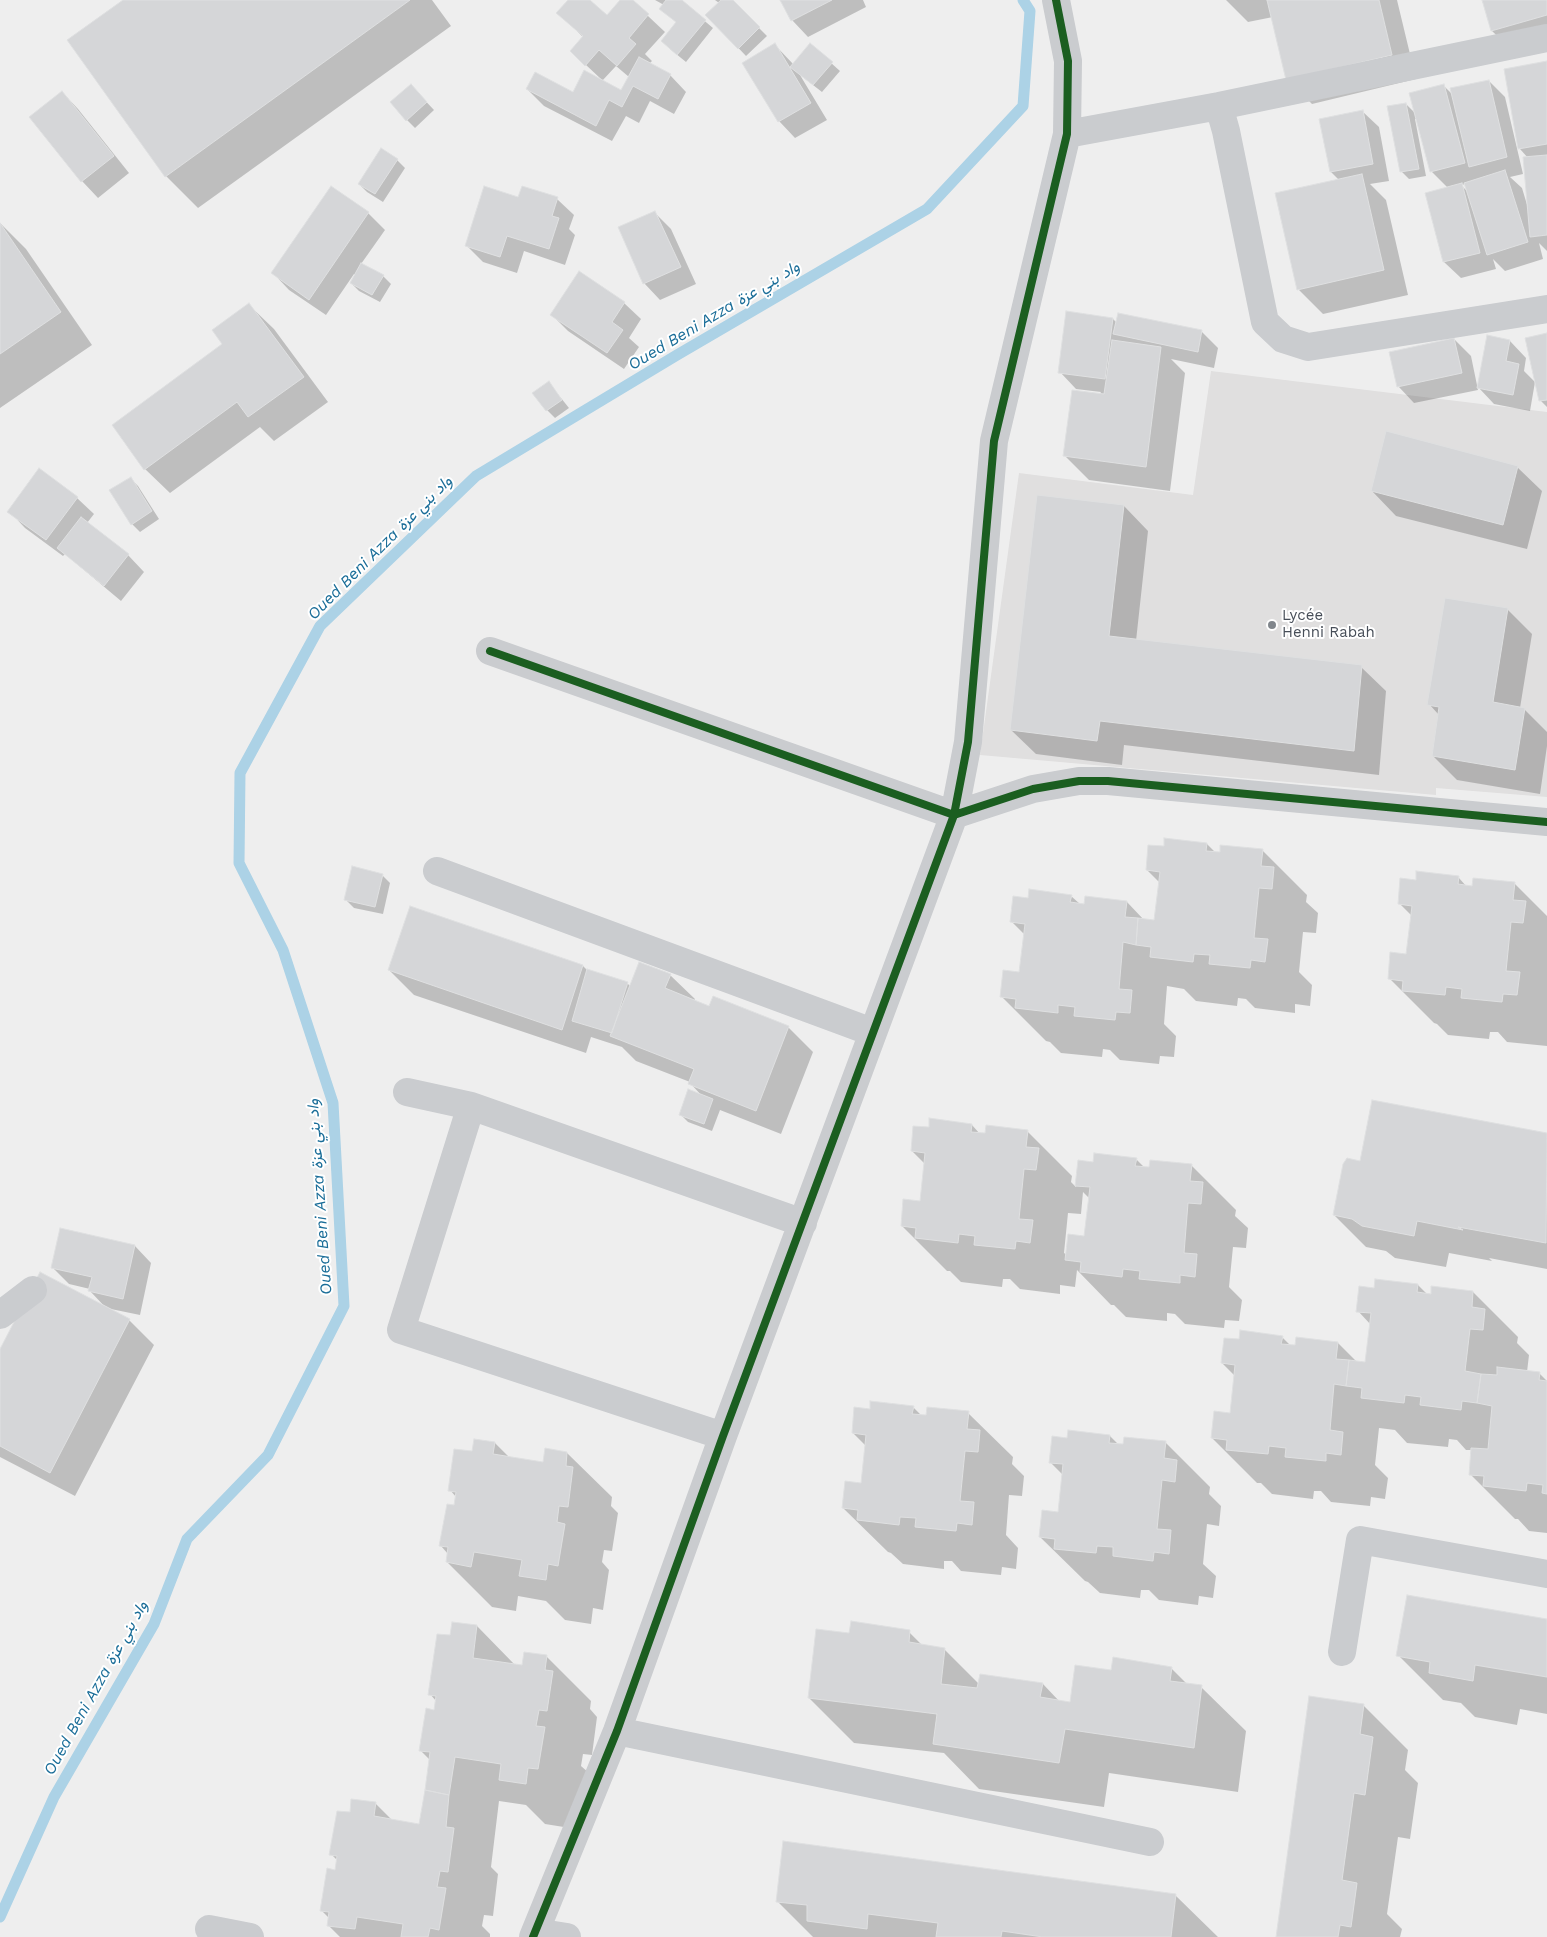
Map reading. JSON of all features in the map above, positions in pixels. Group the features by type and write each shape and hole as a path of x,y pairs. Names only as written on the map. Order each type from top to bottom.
{"street":[{"path":"567,1937 534,1934 617,1731 723,1436 954,815 968,742 994,442 1067,134 1068,61 1056,0"},
{"path":"1067,134 1219,106 1547,38"},
{"path":"1219,106 1265,322 1283,340 1308,346 1547,309"},
{"path":"490,651 954,815 1033,789 1079,781 1108,781 1547,822"},
{"path":"437,871 872,1032"},
{"path":"408,1092 471,1106 803,1223"},
{"path":"471,1106 400,1330 723,1436"},
{"path":"0,1315 33,1290"},
{"path":"1342,1652 1360,1540 1547,1574"},
{"path":"617,1731 1150,1842"},
{"path":"209,1929 250,1937"}],"shaded area":[{"name":"Lycée Henni Rabah","path":"1211,371 1547,412 1547,797 1436,788 1436,795 980,755 1019,473 1193,495"}],"building":[{"path":"123,0 410,0 165,177 67,40"},
{"path":"568,0 590,0 607,15 620,0 633,0 649,14 629,38 636,44 617,66 599,50 585,66 570,51 583,36 556,13"},
{"path":"666,0 682,0 706,20 677,55 661,41 676,22 659,9"},
{"path":"721,0 733,0 760,27 738,49 705,15"},
{"path":"780,0 832,0 791,21"},
{"path":"1267,0 1379,0 1392,55 1286,80"},
{"path":"1482,0 1547,0 1547,15 1491,31"},
{"path":"775,43 811,103 778,122 742,63"},
{"path":"810,43 833,62 813,85 790,67"},
{"path":"639,57 671,74 658,99 633,86 622,107 609,100 596,126 526,89 535,72 573,92 584,70 621,90"},
{"path":"1547,61 1547,144 1518,149 1504,69"},
{"path":"1489,80 1507,157 1469,167 1450,88"},
{"path":"411,84 427,102 406,121 390,102"},
{"path":"1444,84 1465,163 1430,172 1409,93"},
{"path":"62,91 114,156 81,182 29,117"},
{"path":"1406,103 1419,169 1400,172 1387,106"},
{"path":"1363,110 1373,164 1330,172 1319,119"},
{"path":"381,148 398,159 375,194 358,184"},
{"path":"1547,155 1547,235 1530,237 1523,157"},
{"path":"1505,170 1528,242 1487,255 1464,183"},
{"path":"1362,174 1384,270 1297,290 1275,193"},
{"path":"1462,183 1480,253 1443,262 1425,193"},
{"path":"331,186 369,212 309,300 271,273"},
{"path":"484,186 518,197 522,186 558,197 552,216 559,218 549,249 507,236 500,257 465,246"},
{"path":"655,211 681,267 643,284 618,227"},
{"path":"0,223 61,312 0,354"},
{"path":"361,263 384,275 372,295 350,283"},
{"path":"579,271 625,302 612,322 623,330 607,353 550,315"},
{"path":"249,303 304,377 248,417 237,402 144,470 112,425 222,344 212,330"},
{"path":"1066,311 1113,318 1105,379 1058,373"},
{"path":"1118,313 1202,330 1198,352 1113,334"},
{"path":"1547,333 1547,400 1539,401 1525,338"},
{"path":"1487,335 1510,340 1506,361 1519,364 1513,395 1477,388"},
{"path":"1454,338 1462,373 1397,387 1389,352"},
{"path":"1112,340 1161,347 1146,467 1063,456 1072,390 1104,394"},
{"path":"549,381 562,400 546,411 532,393"},
{"path":"1386,431 1518,466 1503,525 1371,491"},
{"path":"39,468 78,497 46,540 7,512"},
{"path":"131,477 152,511 131,525 109,490"},
{"path":"1037,495 1124,505 1109,636 1362,665 1354,751 1100,721 1097,741 1010,730"},
{"path":"81,517 129,554 104,586 57,548"},
{"path":"1445,598 1508,608 1493,702 1525,708 1515,770 1432,756 1439,707 1427,705"},
{"path":"1164,838 1207,843 1206,851 1220,852 1220,845 1263,849 1261,866 1274,867 1272,889 1259,888 1254,938 1268,939 1265,962 1251,960 1250,968 1209,964 1210,955 1194,954 1193,962 1150,957 1151,947 1136,945 1138,918 1154,920 1160,872 1146,870 1148,845 1164,846"},
{"path":"352,866 383,874 375,907 344,900"},
{"path":"1416,871 1459,876 1458,884 1472,886 1473,878 1515,882 1513,900 1526,901 1523,923 1511,922 1506,971 1520,972 1517,995 1503,994 1502,1002 1461,998 1462,989 1446,987 1445,995 1402,991 1403,981 1388,979 1390,952 1406,954 1412,906 1398,904 1400,878 1416,880"},
{"path":"1029,889 1072,895 1070,902 1084,904 1085,896 1127,901 1125,917 1138,918 1136,945 1123,942 1119,989 1132,990 1130,1013 1116,1012 1115,1020 1074,1016 1075,1007 1058,1005 1058,1013 1015,1008 1016,999 1000,997 1003,970 1019,972 1025,924 1010,922 1013,896 1028,898"},
{"path":"410,906 583,965 562,1030 388,970"},
{"path":"639,962 671,974 665,988 709,1006 713,996 789,1026 756,1111 688,1084 694,1069 610,1036"},
{"path":"587,969 628,982 612,1033 572,1021"},
{"path":"688,1089 713,1099 704,1124 679,1115"},
{"path":"1372,1100 1547,1133 1546,1243 1417,1221 1414,1236 1362,1226 1352,1219 1333,1215 1343,1164 1347,1158 1360,1161"},
{"path":"929,1118 972,1124 971,1132 985,1133 986,1125 1028,1130 1026,1147 1039,1148 1036,1170 1024,1169 1019,1219 1033,1220 1030,1243 1016,1241 1015,1249 974,1245 975,1236 959,1234 958,1243 915,1238 916,1228 901,1226 903,1199 920,1201 925,1153 911,1151 913,1126 929,1127"},
{"path":"1094,1153 1137,1158 1135,1166 1149,1167 1150,1160 1192,1164 1190,1181 1203,1182 1201,1204 1188,1203 1184,1253 1197,1254 1195,1277 1180,1275 1180,1283 1139,1279 1140,1271 1123,1269 1122,1277 1080,1272 1081,1262 1065,1260 1068,1234 1084,1236 1090,1187 1075,1186 1078,1160 1093,1162"},
{"path":"60,1228 135,1245 123,1299 88,1291 92,1277 51,1268"},
{"path":"40,1272 130,1319 50,1473 0,1446 0,1349"},
{"path":"1375,1279 1418,1284 1417,1292 1431,1294 1431,1286 1473,1291 1472,1307 1485,1309 1483,1330 1470,1329 1465,1371 1481,1374 1477,1403 1462,1401 1461,1410 1420,1405 1421,1397 1405,1395 1404,1403 1361,1398 1362,1388 1346,1386 1349,1360 1365,1362 1371,1313 1356,1312 1359,1286 1374,1288"},
{"path":"1240,1330 1283,1336 1281,1344 1295,1345 1296,1337 1338,1342 1336,1359 1349,1360 1346,1386 1334,1384 1330,1430 1343,1432 1341,1455 1326,1453 1326,1461 1285,1457 1286,1448 1269,1446 1268,1454 1226,1450 1227,1440 1211,1438 1214,1411 1230,1413 1235,1365 1221,1363 1224,1338 1239,1339"},
{"path":"1497,1367 1540,1372 1539,1380 1547,1381 1547,1494 1542,1493 1543,1485 1527,1483 1526,1491 1483,1486 1484,1476 1469,1475 1471,1448 1488,1449 1492,1406 1477,1403 1481,1374 1497,1375"},
{"path":"870,1401 914,1406 912,1414 926,1415 927,1407 969,1411 967,1429 980,1430 978,1452 965,1451 960,1501 974,1502 972,1525 957,1523 956,1531 915,1527 916,1518 900,1517 899,1525 857,1520 858,1510 842,1508 845,1481 861,1483 866,1435 852,1433 854,1407 870,1409"},
{"path":"1068,1430 1110,1435 1109,1443 1123,1444 1124,1437 1166,1441 1164,1458 1177,1460 1175,1482 1162,1480 1157,1529 1171,1530 1169,1554 1154,1552 1153,1561 1113,1556 1113,1547 1097,1546 1096,1553 1054,1549 1055,1539 1039,1537 1042,1510 1058,1512 1063,1464 1049,1463 1052,1436 1067,1438"},
{"path":"474,1439 495,1442 493,1454 543,1462 545,1448 567,1452 566,1466 573,1467 568,1507 559,1506 557,1522 565,1524 558,1566 548,1564 546,1580 519,1576 522,1560 474,1552 471,1567 446,1562 448,1547 439,1546 447,1504 454,1505 456,1492 448,1491 454,1449 472,1451"},
{"path":"1407,1595 1547,1619 1547,1677 1475,1665 1473,1681 1429,1673 1430,1662 1396,1656"},
{"path":"851,1621 910,1630 909,1642 945,1648 941,1684 977,1688 980,1674 1043,1683 1040,1697 1070,1702 1075,1665 1111,1670 1113,1657 1172,1667 1170,1681 1202,1685 1194,1748 1065,1729 1059,1763 933,1744 937,1714 808,1698 816,1629 849,1633"},
{"path":"452,1622 477,1625 473,1658 522,1665 524,1652 547,1655 545,1670 553,1671 547,1711 539,1710 536,1726 545,1727 538,1769 528,1768 526,1784 499,1780 501,1764 455,1757 449,1795 425,1790 430,1752 419,1751 426,1708 434,1710 436,1696 428,1695 437,1634 450,1635"},
{"path":"1309,1696 1364,1704 1360,1734 1373,1737 1365,1795 1354,1793 1342,1880 1357,1883 1351,1927 1340,1925 1338,1937 1276,1937"},
{"path":"425,1790 449,1795 446,1827 454,1828 448,1872 440,1871 437,1887 446,1888 439,1930 430,1928 428,1937 401,1937 403,1924 357,1917 355,1929 327,1926 329,1912 320,1911 327,1868 335,1870 337,1856 329,1855 337,1811 350,1812 351,1799 376,1802 374,1816 419,1824"},
{"path":"783,1841 1176,1894 1171,1937 1043,1937 1002,1931 1001,1937 936,1937 938,1923 868,1914 867,1929 807,1921 807,1905 776,1902"}],"waterway":[{"name":"Oued Beni Azza واد بني عزة","path":"0,1917 54,1797 154,1624 187,1539 268,1455 344,1306 333,1103 283,950 239,863 240,773 320,626 476,476 677,355 927,209 1023,106 1030,11 1023,0"}],"cycle path":[{"path":"533,1937 617,1731 723,1436 954,815 968,742 994,441 1067,134 1068,61 1056,0"},
{"path":"490,651 954,815 1033,789 1079,781 1108,781 1547,822"}],"place":[{"name":"Lycée Henni Rabah","path":"1272,625"}]}
